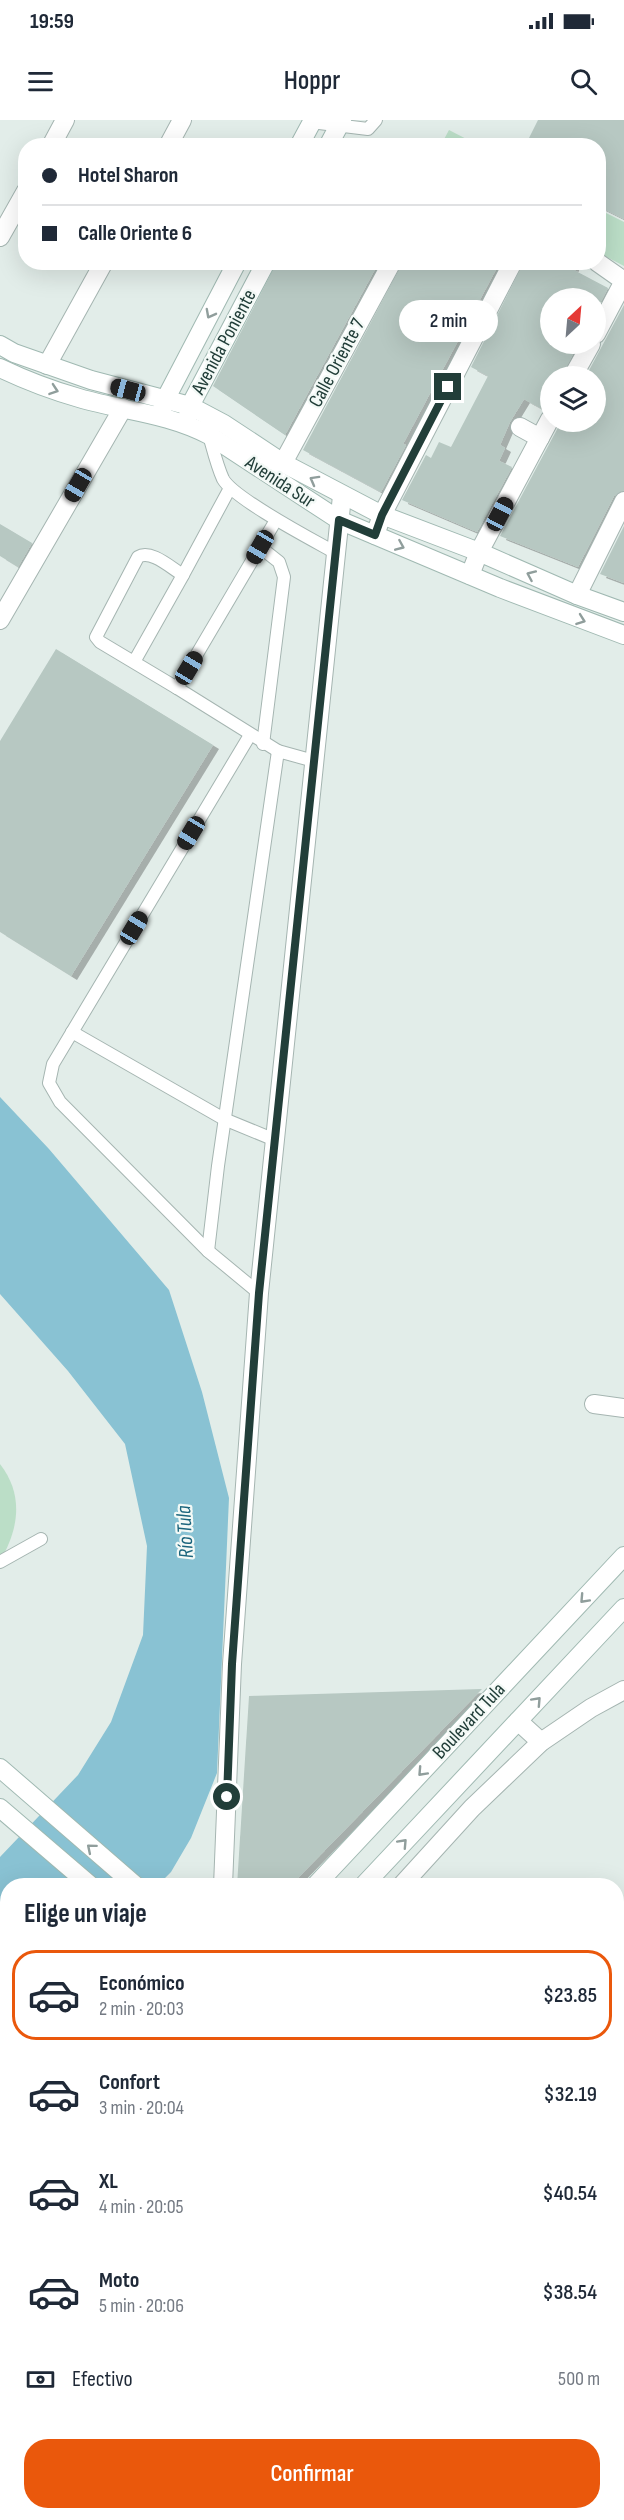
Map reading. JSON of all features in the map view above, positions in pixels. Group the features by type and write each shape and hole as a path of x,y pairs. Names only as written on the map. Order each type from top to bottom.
{"street":[{"path":"55,138 65,120"},
{"path":"173,138 183,120"},
{"path":"303,138 312,121"},
{"path":"332,138 340,123"},
{"path":"0,237 18,205"},
{"path":"606,268 624,281 606,315"},
{"path":"47,365 100,270"},
{"name":"Avenida Poniente","path":"163,408 233,270"},
{"name":"Avenida Poniente","path":"188,414 262,270"},
{"name":"Calle Oriente 7","path":"283,463 388,270"},
{"path":"375,535 382,515 509,270"},
{"name":"Avenida Sur","path":"0,345 163,408 224,424 283,463 382,515 624,612"},
{"name":"Avenida Sur","path":"0,368 26,381 69,395 123,408 163,408"},
{"path":"0,620 123,408"},
{"name":"Avenida Sur","path":"188,414 209,435 339,520 581,621 624,635"},
{"path":"520,427 540,438"},
{"path":"470,575 479,552 543,432"},
{"path":"223,1878 232,1664 259,1293 342,496"},
{"path":"577,595 624,501"},
{"path":"594,1404 624,1408"},
{"name":"Boulevard Tula","path":"322,1878 624,1556"},
{"name":"Boulevard Tula","path":"371,1878 624,1608"},
{"path":"408,1878 472,1808 541,1742 591,1708 624,1690"},
{"path":"518,1721 541,1742"},
{"path":"0,1768 127,1878"},
{"path":"0,1808 82,1878"}],"lane":[{"path":"312,121 340,123 368,129 376,120"},
{"path":"209,435 224,480 230,488 276,520 336,553"},
{"path":"134,662 230,488"},
{"path":"177,688 276,520"},
{"path":"260,547 279,562 284,577 263,744"},
{"path":"183,575 150,555 142,554 138,557 96,637 263,744 278,751 314,761"},
{"path":"250,735 53,1064 49,1083 60,1102 208,1251 259,1293"},
{"path":"208,1251 224,1119 278,751"},
{"path":"72,1032 224,1119 275,1140"},
{"path":"0,1562 41,1539"}],"green space":[{"path":"449,130 464,138 445,138"},
{"path":"606,213 624,222 624,266 606,257"},
{"path":"0,1464 13,1488 16,1512 11,1537 0,1561"}],"water":[{"name":"Río Tula","path":"0,1097 49,1149 169,1290 202,1392 229,1498 217,1773 191,1838 165,1878 0,1878 0,1857 78,1775 111,1722 143,1635 147,1546 125,1444 68,1371 0,1294"}],"building":[{"path":"538,120 624,120 624,219 606,210 606,138 529,138"},
{"path":"273,270 375,270 285,435 213,386"},
{"path":"399,270 496,270 403,444 406,445 381,492 303,450"},
{"path":"520,270 574,270 608,288 606,292 606,288 540,288 540,354 573,354 567,366 540,366 540,408 524,399 510,422 500,445 505,448 499,461 512,467 477,532 402,500 426,455 431,458 439,442 451,447 488,376 471,367"},
{"path":"624,305 624,490 614,496 578,567 500,536 556,432 606,432 606,366 591,366 598,354 606,354 606,339"},
{"path":"0,524 32,543 18,567 0,556"},
{"path":"624,526 624,583 600,574"},
{"path":"56,649 213,745 71,976 0,932 0,741"},
{"path":"482,1689 298,1878 238,1878 249,1696"}],"route":[{"path":"227,1797 232,1664 259,1293 339,520 375,535 382,515 448,387"}]}
